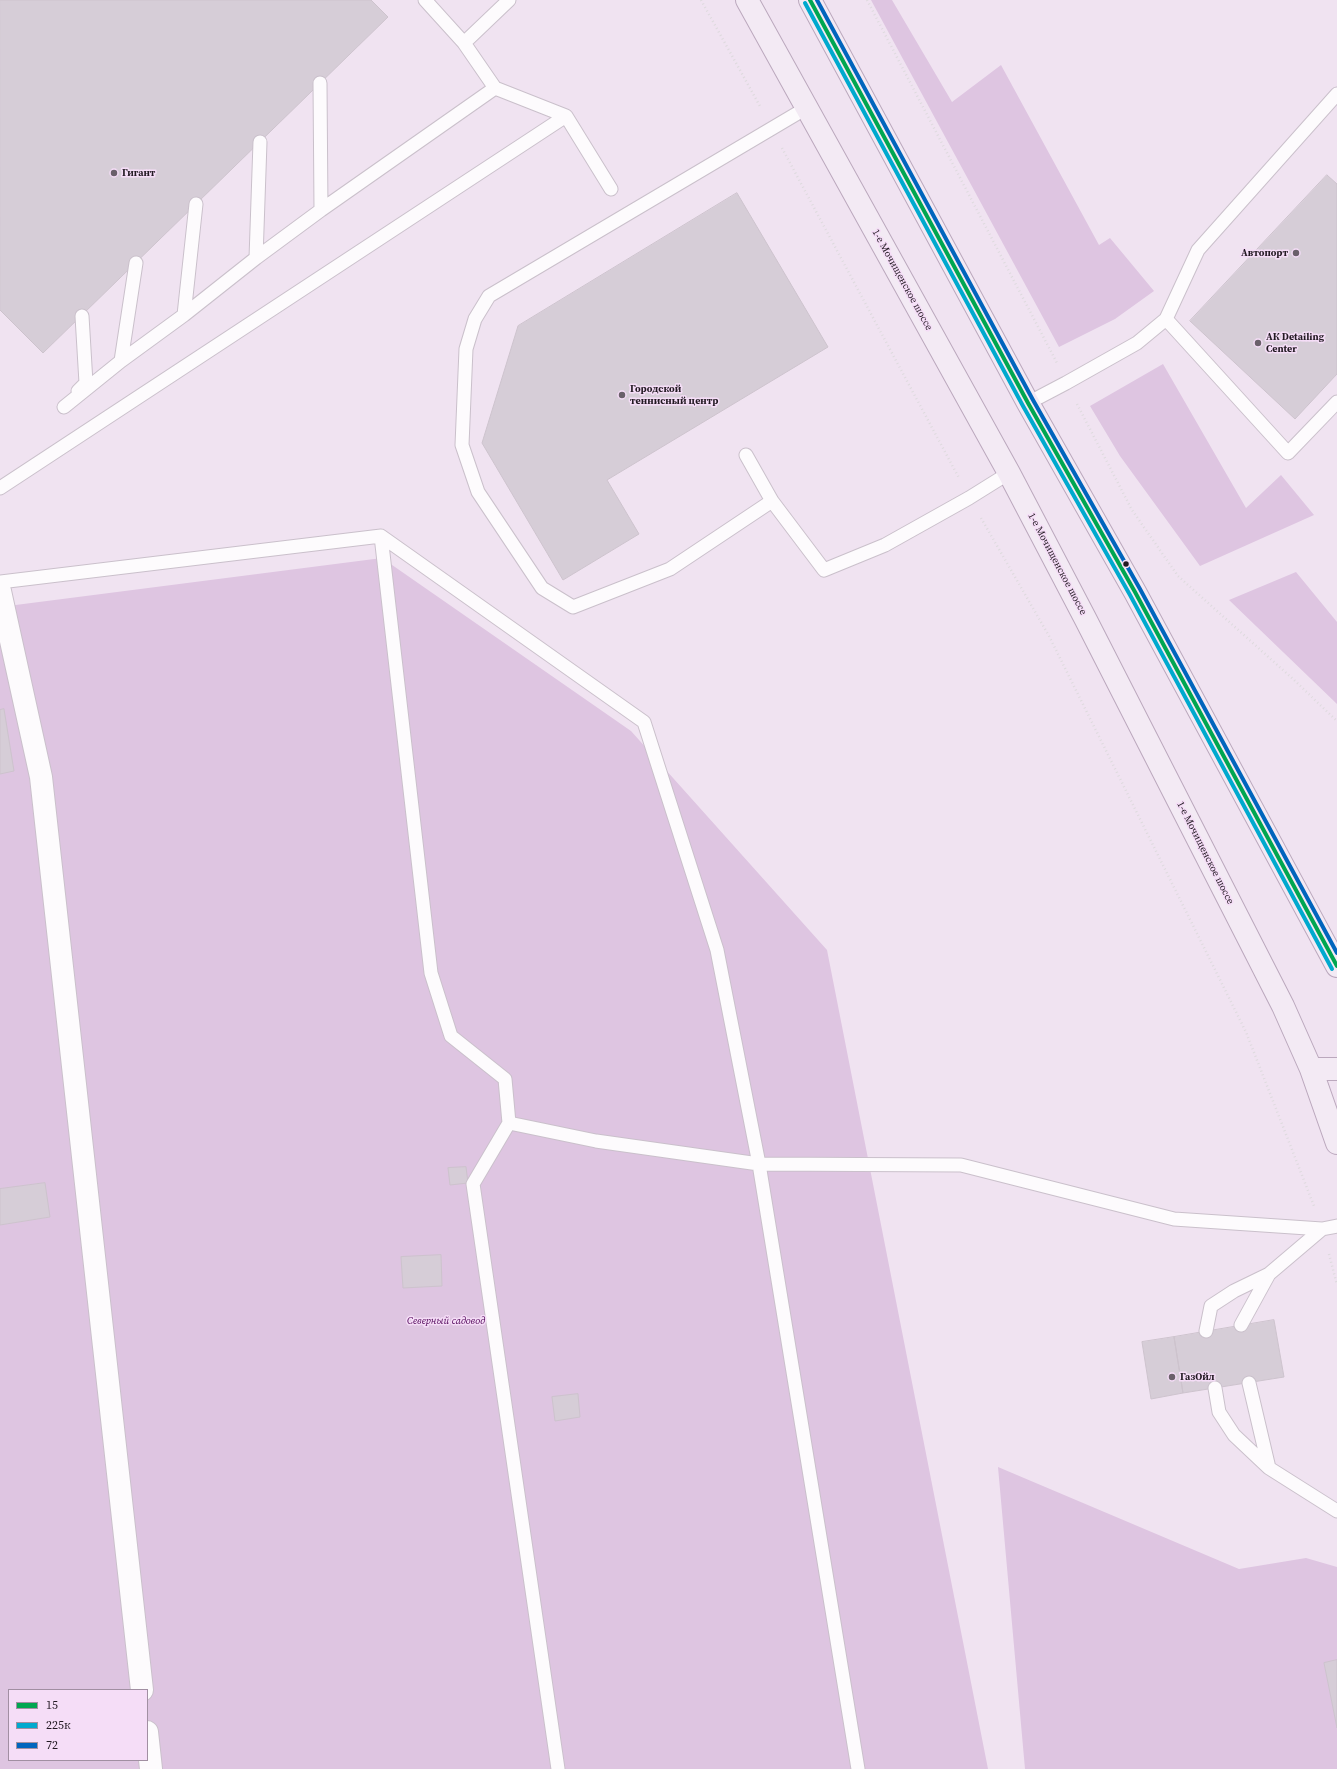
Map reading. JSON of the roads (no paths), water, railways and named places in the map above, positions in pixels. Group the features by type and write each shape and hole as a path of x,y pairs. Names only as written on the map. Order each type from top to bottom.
{"main road":[{"name":"1-е Мочищенское шоссе","path":"747,0 808,107 1009,474 1082,613 1283,1006 1311,1069 1337,1143"},
{"path":"810,0 1028,403 1134,592 1337,966"},
{"path":"1311,1069 1337,1069"}],"street":[{"path":"0,591 41,777 142,1689"},
{"path":"148,1741 151,1769"}],"lane":[{"path":"425,0 464,43 495,88 566,116 610,189"},
{"path":"464,43 509,0"},
{"path":"320,83 321,210"},
{"path":"82,316 86,383 64,407 121,361 184,315 256,258 321,210 495,88"},
{"path":"1028,403 1138,343 1166,319 1198,250 1337,94"},
{"path":"772,502 670,569 573,607 542,588 478,492 462,445 466,349 475,319 489,296 808,107"},
{"path":"0,488 566,116"},
{"path":"256,258 260,142"},
{"path":"184,315 196,204"},
{"path":"121,361 136,263"},
{"path":"1166,319 1288,453 1337,402"},
{"path":"746,456 772,502 824,570 885,545 1009,474"},
{"path":"381,536 431,973 451,1036 505,1079 509,1123 473,1184 558,1769"},
{"path":"0,582 381,536 644,722 717,950 759,1164 858,1769"},
{"path":"509,1123 596,1141 759,1164 961,1165 1174,1219 1322,1229 1337,1226"},
{"path":"1206,1331 1211,1306 1234,1291 1269,1274 1322,1229"},
{"path":"1241,1326 1269,1274"},
{"path":"1249,1383 1269,1468"},
{"path":"1215,1388 1219,1412 1234,1435 1269,1468 1337,1511"}],"place":[{"name":"Гигант","path":"114,173"},
{"name":"Автопорт","path":"1296,253"},
{"name":"АК Detailing Center","path":"1258,343"},
{"name":"Городской теннисный центр","path":"622,395"},
{"name":"ГазОйл","path":"1172,1377"}],"park label":[{"name":"Северный садовод","path":"446,1321"}]}
